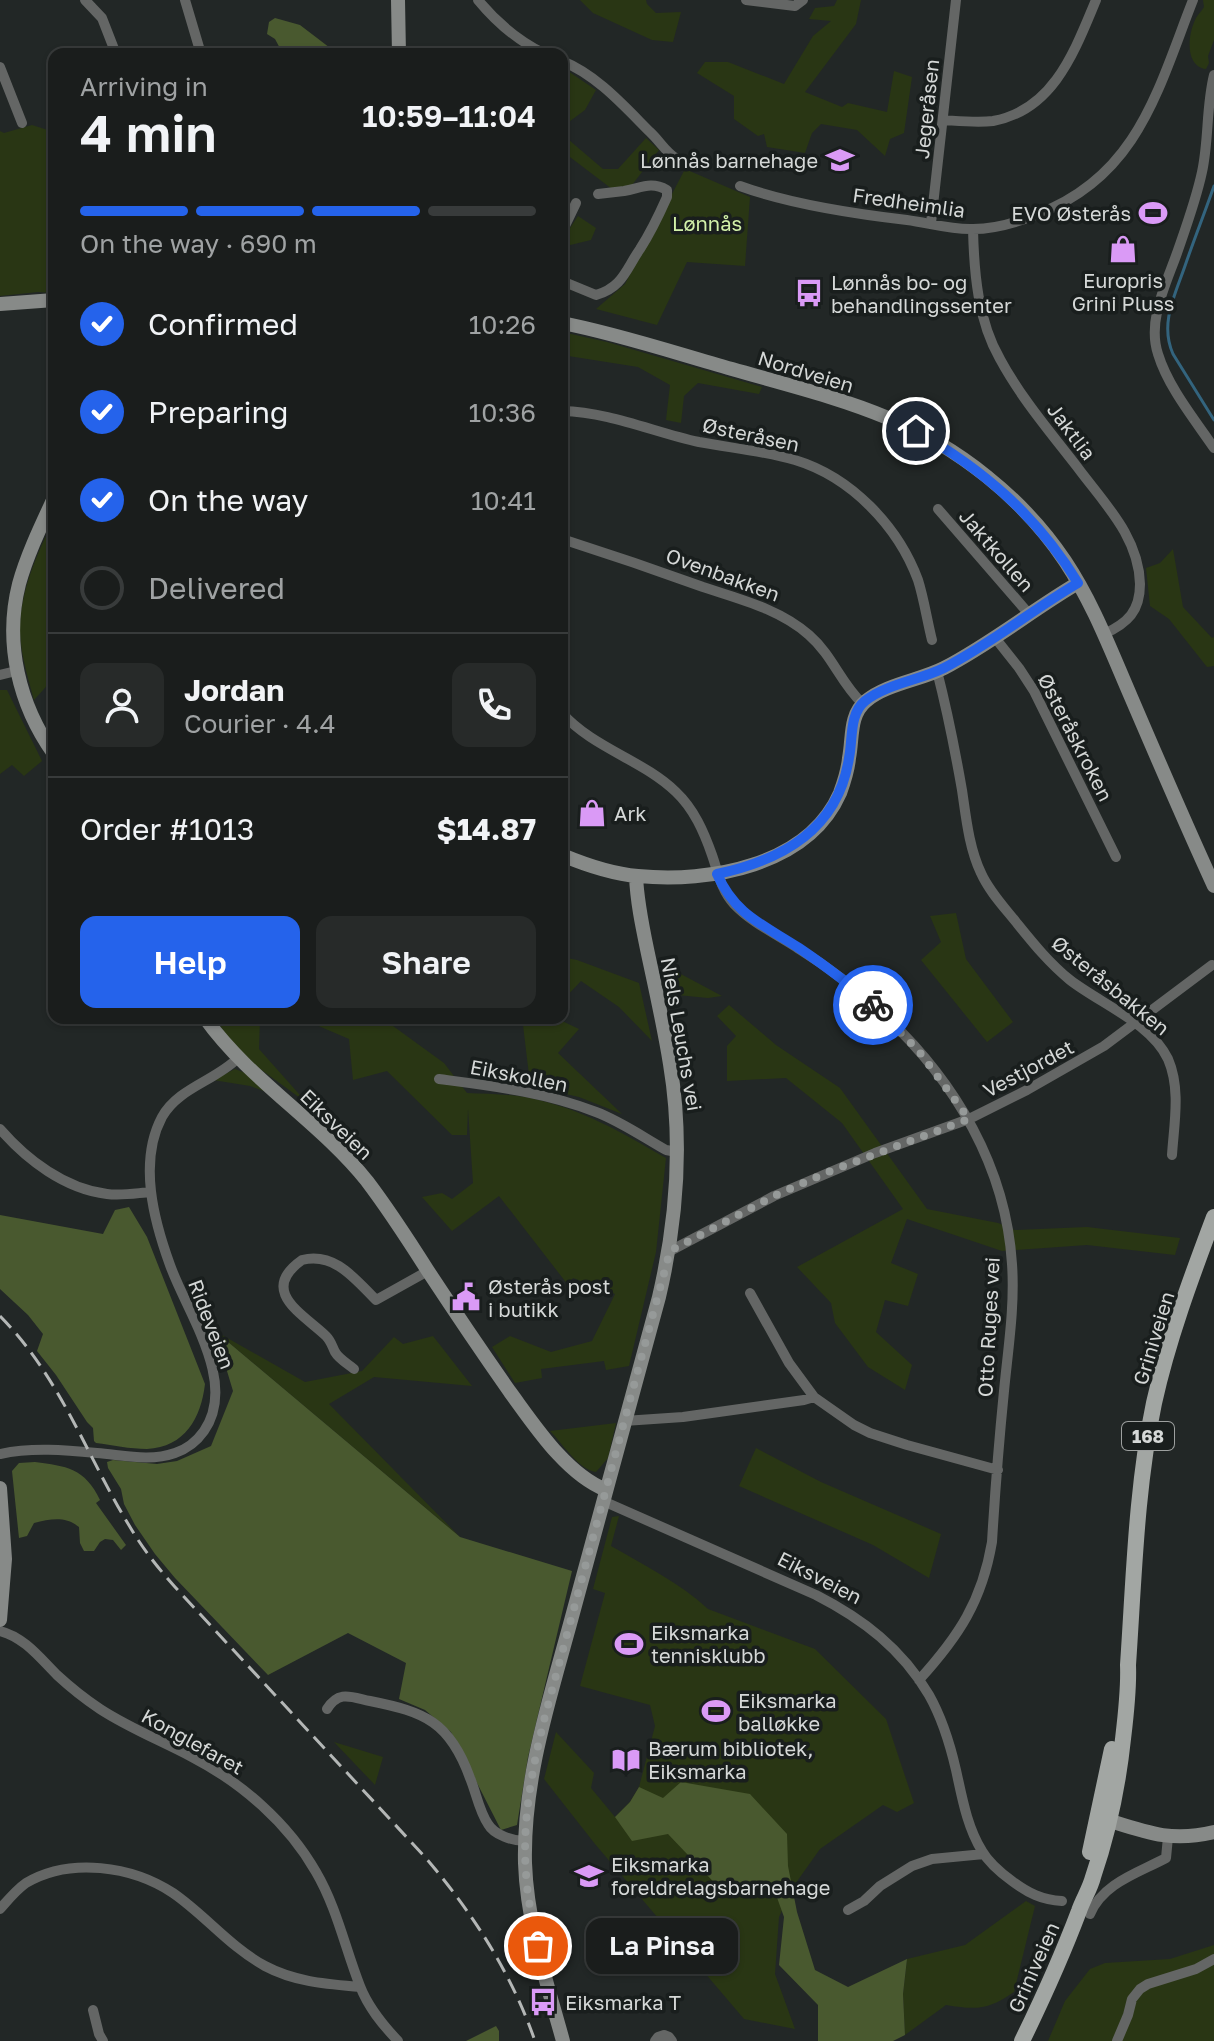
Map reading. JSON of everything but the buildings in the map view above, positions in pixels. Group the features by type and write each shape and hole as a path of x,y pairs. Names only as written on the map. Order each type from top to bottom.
{"main road":[{"name":"Griniveien","path":"1022,2041 1085,1911 1103,1819 1122,1684 1128,1665 1140,1501 1149,1431 1166,1356 1214,1217"}],"street":[{"path":"85,0 102,18 114,48"},
{"path":"185,0 199,48"},
{"path":"398,0 399,48"},
{"path":"478,0 492,17 531,48"},
{"path":"746,0 795,6 803,0"},
{"name":"Jegeråsen","path":"931,223 956,0"},
{"path":"943,120 990,121 1033,105 1066,68 1096,0"},
{"name":"Fredheimlia","path":"740,186 798,202 973,229 1014,222 1048,211 1091,185 1129,145 1144,122 1193,0"},
{"path":"568,64 601,85 677,159"},
{"path":"0,67 22,123"},
{"path":"1214,75 1202,172 1162,295 1155,330 1157,350 1166,374 1214,448"},
{"path":"568,283 596,295 624,278 649,237 667,197 667,190 647,184 626,191 598,194"},
{"path":"568,220 576,203"},
{"name":"Jaktlia","path":"973,229 979,296 988,335 999,358 1019,390 1120,524 1133,548 1140,573 1140,597 1136,609 1130,617 1104,634"},
{"path":"0,304 48,300"},
{"name":"Nordveien","path":"568,324 631,339 881,415 916,431 965,461 1012,500 1053,544 1078,583 1104,634 1214,886"},
{"name":"Østeråsen","path":"568,411 600,414 686,439 779,456 813,467 842,482 875,512 904,552 919,584 932,640"},
{"name":"Jaktkollen","path":"938,509 1029,614"},
{"path":"48,512 19,586 14,629 16,671 29,710 48,746"},
{"name":"Ovenbakken","path":"568,541 785,618 823,648 846,686 862,703"},
{"path":"568,857 636,876 695,877 763,861 785,851 804,839 838,797 845,780 854,718 862,703 874,695 937,671 996,639 1078,583"},
{"name":"Østeråskroken","path":"996,639 1034,691 1116,857"},
{"path":"0,675 16,671"},
{"name":"Østeråsbakken","path":"937,671 968,828 981,873 996,898 1051,963 1151,1035 1160,1046 1175,1080 1172,1155"},
{"name":"Otto Ruges vei","path":"568,719 580,730 649,771 685,801 703,832 717,874 735,905 753,920 814,958 889,1019 930,1065 969,1119 984,1148 1005,1216 1012,1263 1009,1344 992,1542 986,1574 974,1605 953,1639 919,1680"},
{"name":"Niels Leuchs vei","path":"563,2041 530,1903 525,1841 528,1808 540,1737 670,1251 677,1188 676,1113 670,1064 636,876"},
{"name":"Vestjordet","path":"670,1251 774,1196 828,1172 969,1119 1070,1066 1136,1024 1212,965"},
{"name":"Eiksveien","path":"210,1024 238,1058 356,1168 488,1361 542,1434 583,1477 605,1496 844,1609 885,1640 930,1698 945,1731 964,1806 984,1854 1002,1873 1028,1892 1045,1899 1062,1901"},
{"name":"Rideveien","path":"0,1454 59,1450 158,1457 190,1445 206,1426 216,1402 213,1371 171,1268 151,1192 150,1168 156,1132 163,1116 179,1097 238,1058"},
{"name":"Eikskollen","path":"439,1079 550,1096 598,1113 666,1150 677,1152"},
{"path":"0,1129 20,1151 74,1186 108,1194 151,1192"},
{"path":"354,1369 336,1353 328,1338 292,1308 283,1287 288,1273 302,1260 323,1259 346,1270 376,1300 428,1271"},
{"path":"750,1293 789,1363 814,1397 854,1425 878,1436 998,1470"},
{"path":"624,1421 683,1417 814,1397"},
{"path":"0,1488 5,1559 0,1620"},
{"name":"Konglefaret","path":"0,1631 18,1638 58,1676 103,1711 229,1779 275,1818 304,1851 329,1896 360,1987 381,2023 398,2041"},
{"path":"327,1709 335,1700 345,1696 399,1707 431,1720 458,1750 489,1827 501,1835 525,1841"},
{"path":"1103,1819 1168,1837 1214,1832"},
{"path":"1085,1911 1118,1882 1166,1858 1168,1837"},
{"path":"848,1910 912,1866 932,1859 984,1854"},
{"path":"0,1909 24,1884 44,1874 88,1867 106,1868 153,1882 171,1892 249,1957 283,1974 321,1983 360,1987"},
{"path":"1117,2041 1132,1999 1140,1989 1196,1969 1214,1959"},
{"path":"93,2010 103,2041"},
{"path":"655,2041 664,2035 672,2041"}],"green space":[{"path":"580,0 646,0 656,13 681,12 673,42 652,40 593,13"},
{"path":"837,0 861,0 856,24 805,92 842,107 848,103 887,112 894,71 912,77 904,133 890,139 885,156 857,130 821,124 812,133 805,153 767,147 764,134 758,136 734,119 734,96 697,73 705,62 728,62 784,84 813,36 831,21 809,19 815,8 834,6"},
{"path":"1203,0 1214,0 1214,40 1206,69 1194,62 1190,48 1191,32 1204,7"},
{"path":"275,18 300,25 330,48 280,48 275,39 267,34 269,22"},
{"path":"568,71 596,90 585,110 568,123"},
{"path":"32,125 48,130 48,293 0,296 0,131 4,133"},
{"path":"646,138 659,150 632,185 612,189 568,156 568,139 603,169 618,169"},
{"name":"Lønnås","path":"685,169 750,197 745,266 687,262 657,325 596,309 625,284"},
{"path":"578,216 596,228 591,240 568,246 568,231"},
{"path":"568,333 762,387 759,394 698,383 684,396 681,423 666,420 670,385 638,367 568,356"},
{"path":"48,532 48,685 34,700 22,650 20,618 30,574"},
{"path":"1173,549 1183,607 1214,637 1214,666 1207,667 1169,619 1150,606 1146,568 1160,563"},
{"path":"0,690 7,690 42,761 24,776 12,765 0,774"},
{"path":"956,913 966,959 1013,1022 987,1042 921,960 941,942 930,916"},
{"path":"568,958 639,983 652,1041 619,1007 581,981 568,995"},
{"path":"664,965 722,996 708,998 667,994"},
{"path":"729,1005 776,1045 840,1088 927,1209 998,1223 1015,1230 1087,1227 1180,1238 1175,1255 1087,1245 1002,1251 907,1219 891,1263 918,1274 908,1306 885,1300 876,1332 912,1365 905,1390 868,1367 835,1323 831,1303 797,1267 903,1209 842,1123 786,1078 727,1081 727,1046 736,1036 717,1016"},
{"path":"219,1024 260,1024 259,1049 307,1103 252,1063 234,1046"},
{"path":"314,1024 390,1024 444,1063 467,1093 522,1097 567,1108 617,1130 666,1158 656,1252 629,1366 606,1370 604,1361 541,1369 542,1378 515,1383 492,1347 510,1336 551,1352 592,1341 615,1294 573,1278 568,1285 499,1196 452,1231 422,1197 442,1193 452,1199 473,1183 468,1109 467,1135 452,1135 387,1071 353,1080 349,1039"},
{"path":"568,1024 579,1029 558,1053 622,1114 579,1097 548,1090 549,1081 529,1075 523,1025"},
{"path":"235,1069 248,1074 269,1093 250,1086 213,1080"},
{"path":"129,1207 147,1237 205,1384 200,1408 181,1437 172,1443 147,1449 94,1441 93,1428 37,1351 43,1334 0,1289 0,1215 103,1234 115,1210"},
{"path":"215,1331 305,1382 362,1371 394,1337 403,1344 433,1336 472,1386 374,1377 329,1404 460,1537"},
{"path":"215,1331 460,1537 572,1571 528,1757 517,1825 501,1830 451,1732 425,1710 399,1699 406,1663 348,1633 268,1675 175,1578 135,1525 107,1462 157,1464 177,1461 211,1446 233,1391"},
{"path":"616,1423 608,1458 596,1472 577,1461 550,1431"},
{"path":"756,1448 821,1482 941,1534 929,1578 873,1545 739,1486"},
{"path":"35,1462 74,1470 88,1481 100,1500 96,1503 126,1545 121,1550 113,1540 105,1539 94,1551 84,1551 79,1527 58,1519 34,1523 27,1536 19,1538 12,1471 19,1463"},
{"path":"619,1516 611,1546 674,1583 708,1609 815,1649 886,1719 914,1803 897,1812 883,1805 820,1849 793,1887 779,1917 775,1974 795,2029 744,2019 595,1844 544,1779 556,1732 594,1773 591,1788 615,1817 639,1787 655,1726 650,1705 580,1686 605,1593 593,1589 612,1517"},
{"path":"334,1742 383,1757 375,1785"},
{"path":"681,1782 750,1794 787,1834 788,1866 797,1912 815,1970 848,1987 907,1959 903,1994 905,2035 893,2041 818,2041 818,2005 779,1965 784,1917 775,1892 752,1896 726,1895 668,1834 632,1841 615,1817 639,1787 663,1798"},
{"path":"1026,1901 1035,1906 1014,1992 982,2007 946,2005 905,2035 903,1994 907,1959 965,1945"},
{"path":"1214,1945 1214,2041 1048,2041 1065,2001 1090,1969 1105,1963 1170,1959"},
{"path":"496,2026 499,2041 466,2041"}],"waterway":[{"path":"1214,186 1168,319 1173,354 1214,420"}],"railway":[{"path":"0,1316 40,1365 114,1500 157,1565 425,1857 459,1899 502,1967 535,2041"}],"way so far":[{"path":"538,1946 525,1860 533,1768 670,1251 774,1196 828,1172 969,1119 918,1050 873,1005"}],"place":[{"name":"Lønnås barnehage","path":"840,160"},
{"name":"EVO Østerås","path":"1153,213"},
{"name":"Europris Grini Pluss","path":"1123,249"},
{"name":"Lønnås bo- og behandlingssenter","path":"809,293"},
{"name":"Ark","path":"592,813"},
{"name":"Østerås post i butikk","path":"466,1297"},
{"name":"Eiksmarka tennisklubb","path":"629,1644"},
{"name":"Eiksmarka balløkke","path":"716,1711"},
{"name":"Bærum bibliotek, Eiksmarka","path":"626,1760"},
{"name":"Eiksmarka foreldrelagsbarnehage","path":"589,1876"},
{"name":"La Pinsa","path":"538,1946"},
{"name":"Eiksmarka T","path":"543,2002"}],"route":[{"path":"873,1005 814,958 753,920 735,905 717,874 763,861 785,851 804,839 823,818 838,797 845,780 852,727 862,703 874,695 937,671 996,639 1078,583 1053,544 1004,493 965,461 916,431"}]}
